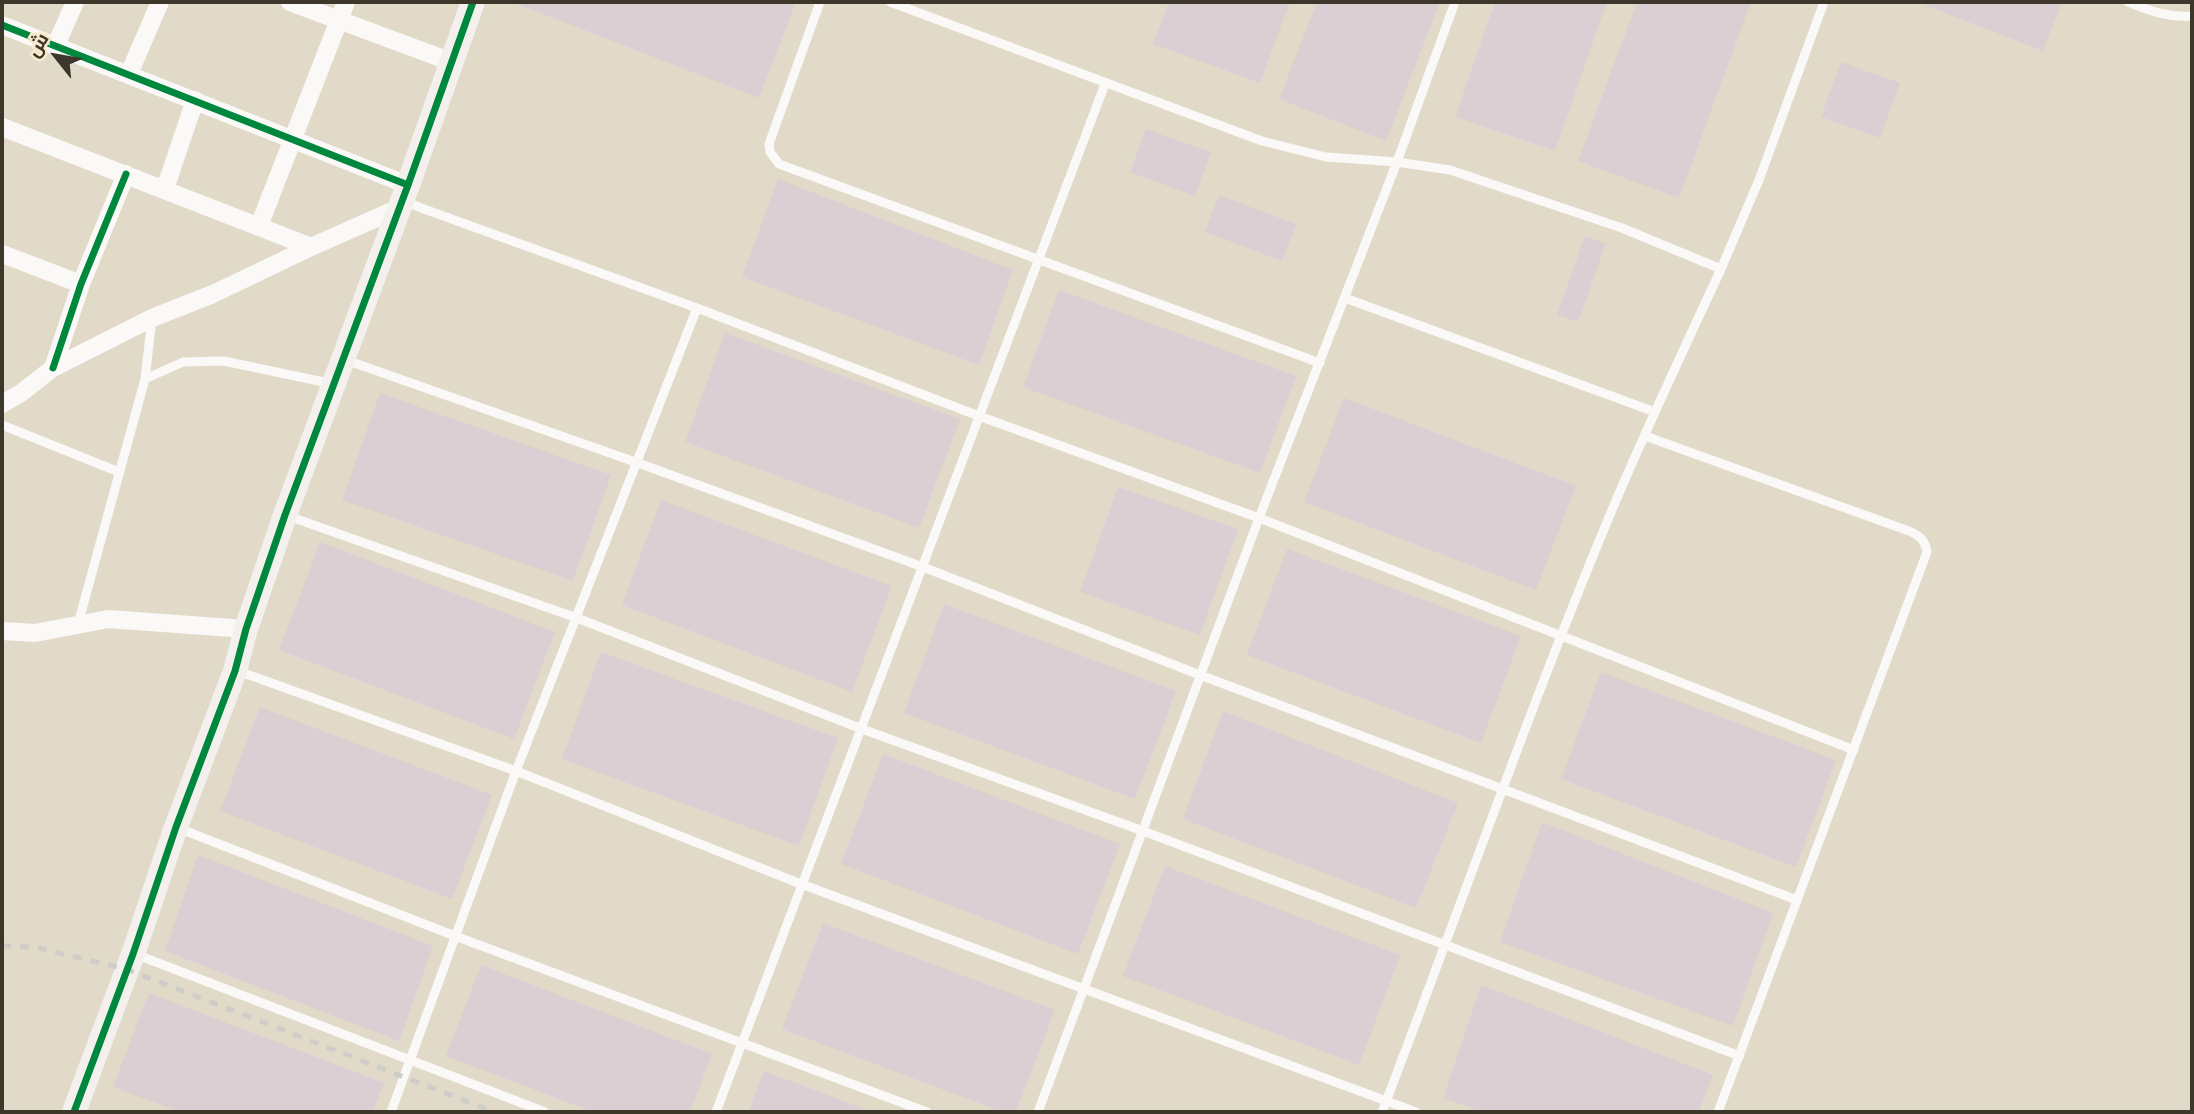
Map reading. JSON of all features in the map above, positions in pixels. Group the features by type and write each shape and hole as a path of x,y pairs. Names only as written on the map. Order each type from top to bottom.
{"street":[{"path":"56,45 75,2"},
{"path":"129,74 160,2"},
{"path":"290,2 452,62"},
{"path":"259,226 346,2"},
{"path":"76,1112 176,827 236,671 246,629 285,515 473,2"},
{"path":"2,25 294,139 403,198"},
{"path":"165,189 195,100"},
{"path":"2,129 126,174 311,247"},
{"path":"53,368 81,284 126,174"},
{"path":"2,404 53,368 152,318 213,294 311,247 403,198"},
{"path":"2,254 81,284"},
{"path":"2,631 36,633 108,619 246,629"}],"lane":[{"path":"820,2 769,144 774,159 788,168 1320,363"},
{"path":"890,2 1223,128 1296,151 1326,157 1397,162 1450,170 1622,228 1721,269"},
{"path":"1038,1112 1455,2"},
{"path":"1382,1112 1561,636 1655,412 1764,168 1824,2"},
{"path":"2128,2 2174,17 2192,16"},
{"path":"716,1112 1105,84"},
{"path":"403,198 1259,518 1854,750"},
{"path":"1345,298 1655,412"},
{"path":"391,1112 516,771 697,308"},
{"path":"78,624 145,379 152,318"},
{"path":"344,359 923,567 1200,675 1797,900"},
{"path":"145,379 183,362 225,361 335,384"},
{"path":"2,425 119,472"},
{"path":"1645,436 1909,531 1918,535 1925,543 1927,552 1718,1112"},
{"path":"285,515 577,618 862,729 1143,831 1740,1056"},
{"path":"236,671 516,771 801,884 1416,1112"},
{"path":"176,827 454,936 927,1112"},
{"path":"133,954 545,1112"}],"building":[{"path":"512,2 796,2 759,98"},
{"path":"1169,2 1290,2 1260,83 1153,44"},
{"path":"1317,2 1440,2 1386,141 1279,99"},
{"path":"1495,2 1607,2 1555,151 1455,117"},
{"path":"1637,2 1751,2 1679,198 1578,161"},
{"path":"1917,2 2062,2 2043,51"},
{"path":"1841,62 1900,83 1880,138 1821,117"},
{"path":"1146,129 1211,152 1195,196 1130,172"},
{"path":"778,179 1013,270 979,365 742,277"},
{"path":"1219,195 1296,224 1282,261 1205,232"},
{"path":"1585,236 1606,244 1578,322 1557,315"},
{"path":"1059,290 1296,376 1260,473 1023,387"},
{"path":"725,333 960,419 919,528 685,442"},
{"path":"380,393 611,475 573,581 342,500"},
{"path":"1344,398 1576,486 1536,590 1304,502"},
{"path":"1118,487 1238,529 1200,635 1080,592"},
{"path":"661,500 892,586 852,692 622,605"},
{"path":"320,542 555,632 514,739 279,650"},
{"path":"1287,549 1521,636 1481,743 1247,655"},
{"path":"944,604 1176,691 1135,799 904,713"},
{"path":"601,652 838,738 799,846 562,759"},
{"path":"1601,672 1836,760 1796,867 1561,779"},
{"path":"260,707 492,795 452,899 220,811"},
{"path":"1223,711 1458,803 1416,908 1183,819"},
{"path":"883,754 1120,844 1078,954 841,864"},
{"path":"1542,822 1773,913 1733,1026 1500,942"},
{"path":"198,855 433,946 399,1041 165,951"},
{"path":"1165,866 1400,955 1359,1065 1123,976"},
{"path":"823,923 1055,1010 1016,1112 1003,1112 782,1029"},
{"path":"481,965 712,1054 690,1112 593,1112 446,1056"},
{"path":"1481,985 1713,1075 1699,1112 1484,1112 1443,1098"},
{"path":"149,993 384,1083 373,1112 180,1112 113,1087"},
{"path":"764,1071 870,1111 870,1112 748,1112"}],"railway":[{"path":"2,946 34,947 126,969 494,1112"}],"cycle path":[{"path":"74,1112 235,671 246,629 285,515 473,2"},
{"path":"2,25 408,185"},
{"path":"53,368 81,284 126,174"}]}
